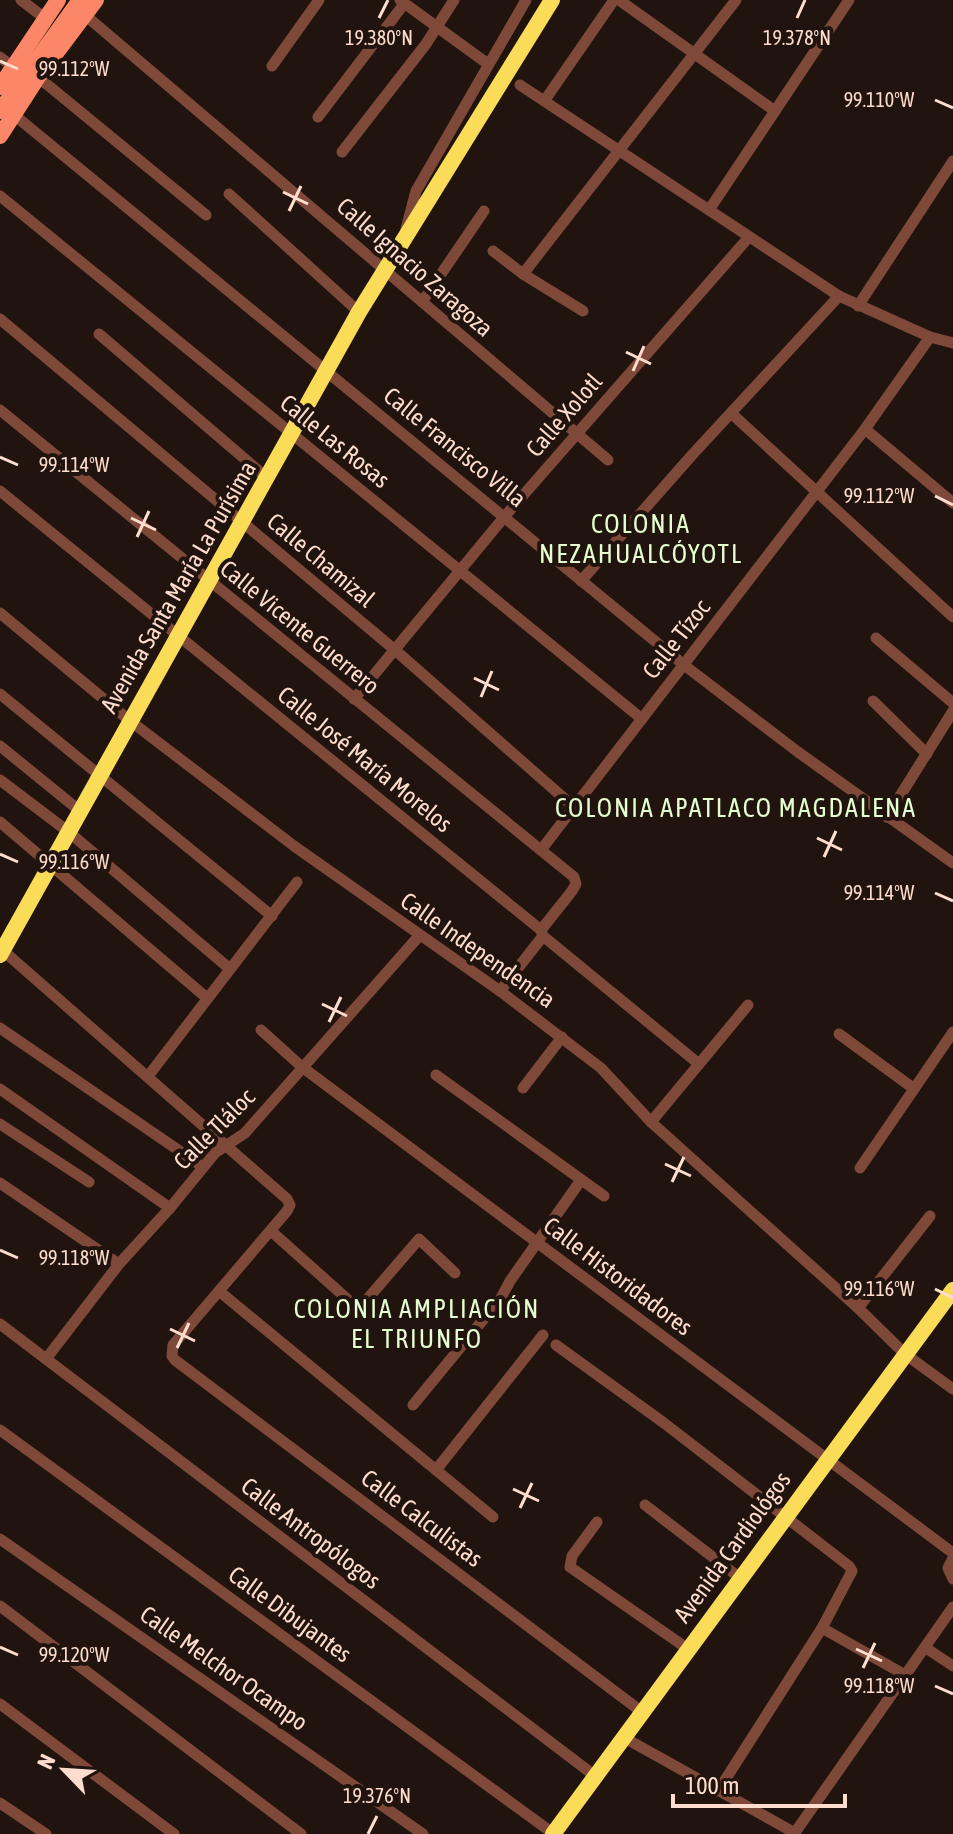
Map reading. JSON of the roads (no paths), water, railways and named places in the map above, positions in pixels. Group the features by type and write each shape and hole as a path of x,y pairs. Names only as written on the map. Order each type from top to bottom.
{"main road":[{"name":"Avenida Santa María La Purísima","path":"1,950 70,833 129,720 359,312 552,0"},
{"name":"Avenida Cardiológos","path":"553,1834 953,1290"}],"street":[{"path":"21,0 52,23"},
{"path":"0,136 4,114 52,23 58,0"},
{"path":"0,87 7,62 52,23 96,0"},
{"path":"272,66 319,0"},
{"path":"342,152 437,28 454,0"},
{"name":"Avenida Santa María La Purísima","path":"401,245 416,191 526,0"},
{"path":"545,100 616,0 775,111"},
{"path":"523,274 736,0"},
{"path":"709,210 849,0"},
{"path":"318,117 402,2 488,64"},
{"path":"4,114 38,77 82,7"},
{"name":"Calle Ignacio Zaragoza","path":"82,7 608,460"},
{"path":"38,77 206,215"},
{"path":"524,87 839,296 930,337 950,342 953,330"},
{"name":"Calle Francisco Villa","path":"4,114 505,516 684,665 953,863"},
{"path":"858,306 953,161"},
{"path":"229,194 359,312"},
{"name":"Calle Las Rosas","path":"0,196 642,719"},
{"path":"422,302 484,211"},
{"name":"Calle Xolotl","path":"354,699 505,516 749,237"},
{"path":"493,251 523,274 583,311"},
{"path":"581,581 839,296"},
{"name":"Calle Chamizal","path":"0,319 395,650 574,807"},
{"path":"99,334 267,478"},
{"name":"Calle Tízoc","path":"541,850 816,494 930,337"},
{"name":"Calle Vicente Guerrero","path":"0,410 574,877 576,884 542,933"},
{"path":"731,413 953,617"},
{"path":"865,429 953,503"},
{"name":"Calle José María Morelos","path":"0,491 699,1064"},
{"name":"Calle Independencia","path":"0,613 129,720 294,846 500,991 601,1068 651,1122 905,1354 953,1389"},
{"path":"876,638 953,703"},
{"path":"0,694 272,916"},
{"path":"873,701 927,754"},
{"path":"887,817 953,711"},
{"path":"0,746 80,811"},
{"path":"0,780 70,833 230,969"},
{"path":"0,822 207,998"},
{"path":"149,1075 297,882"},
{"path":"500,991 542,933"},
{"name":"Calle Tláloc","path":"46,1359 119,1264 215,1153 245,1133 419,936"},
{"path":"1,950 149,1075 287,1199 290,1205 287,1211 219,1291 493,1517"},
{"path":"651,1122 748,1005"},
{"path":"0,1028 203,1167"},
{"name":"Calle Historidadores","path":"261,1030 302,1067 827,1458 953,1556"},
{"path":"860,1168 953,1032"},
{"path":"839,1034 913,1088"},
{"path":"523,1088 562,1037"},
{"path":"436,1075 604,1196"},
{"path":"0,1089 170,1208"},
{"path":"0,1124 89,1182"},
{"path":"413,1405 501,1298 581,1180"},
{"path":"0,1183 119,1264"},
{"path":"858,1308 930,1216"},
{"path":"271,1231 351,1304 359,1307 419,1239 455,1273"},
{"name":"Calle Calculistas","path":"219,1291 173,1345 172,1356 175,1360 642,1712"},
{"name":"Calle Antropólogos","path":"0,1324 595,1776"},
{"path":"436,1470 543,1335"},
{"path":"556,1345 664,1423 849,1566 851,1576 822,1628 718,1791"},
{"name":"Calle Dibujantes","path":"0,1430 553,1834"},
{"path":"645,1505 740,1578"},
{"path":"597,1522 572,1556 570,1567 688,1649"},
{"name":"Calle Melchor Ocampo","path":"0,1539 423,1834"},
{"path":"953,1556 948,1568 953,1579"},
{"path":"0,1606 301,1834"},
{"path":"623,1737 794,1833 953,1607"},
{"path":"822,1628 907,1676"},
{"path":"926,1648 953,1666"},
{"path":"0,1704 174,1834"},
{"path":"0,1803 46,1834"}],"district":[{"name":"COLONIA NEZAHUALCÓYOTL","path":"641,539"},
{"name":"COLONIA APATLACO MAGDALENA","path":"736,808"},
{"name":"COLONIA AMPLIACIÓN EL TRIUNFO","path":"417,1324"}]}
